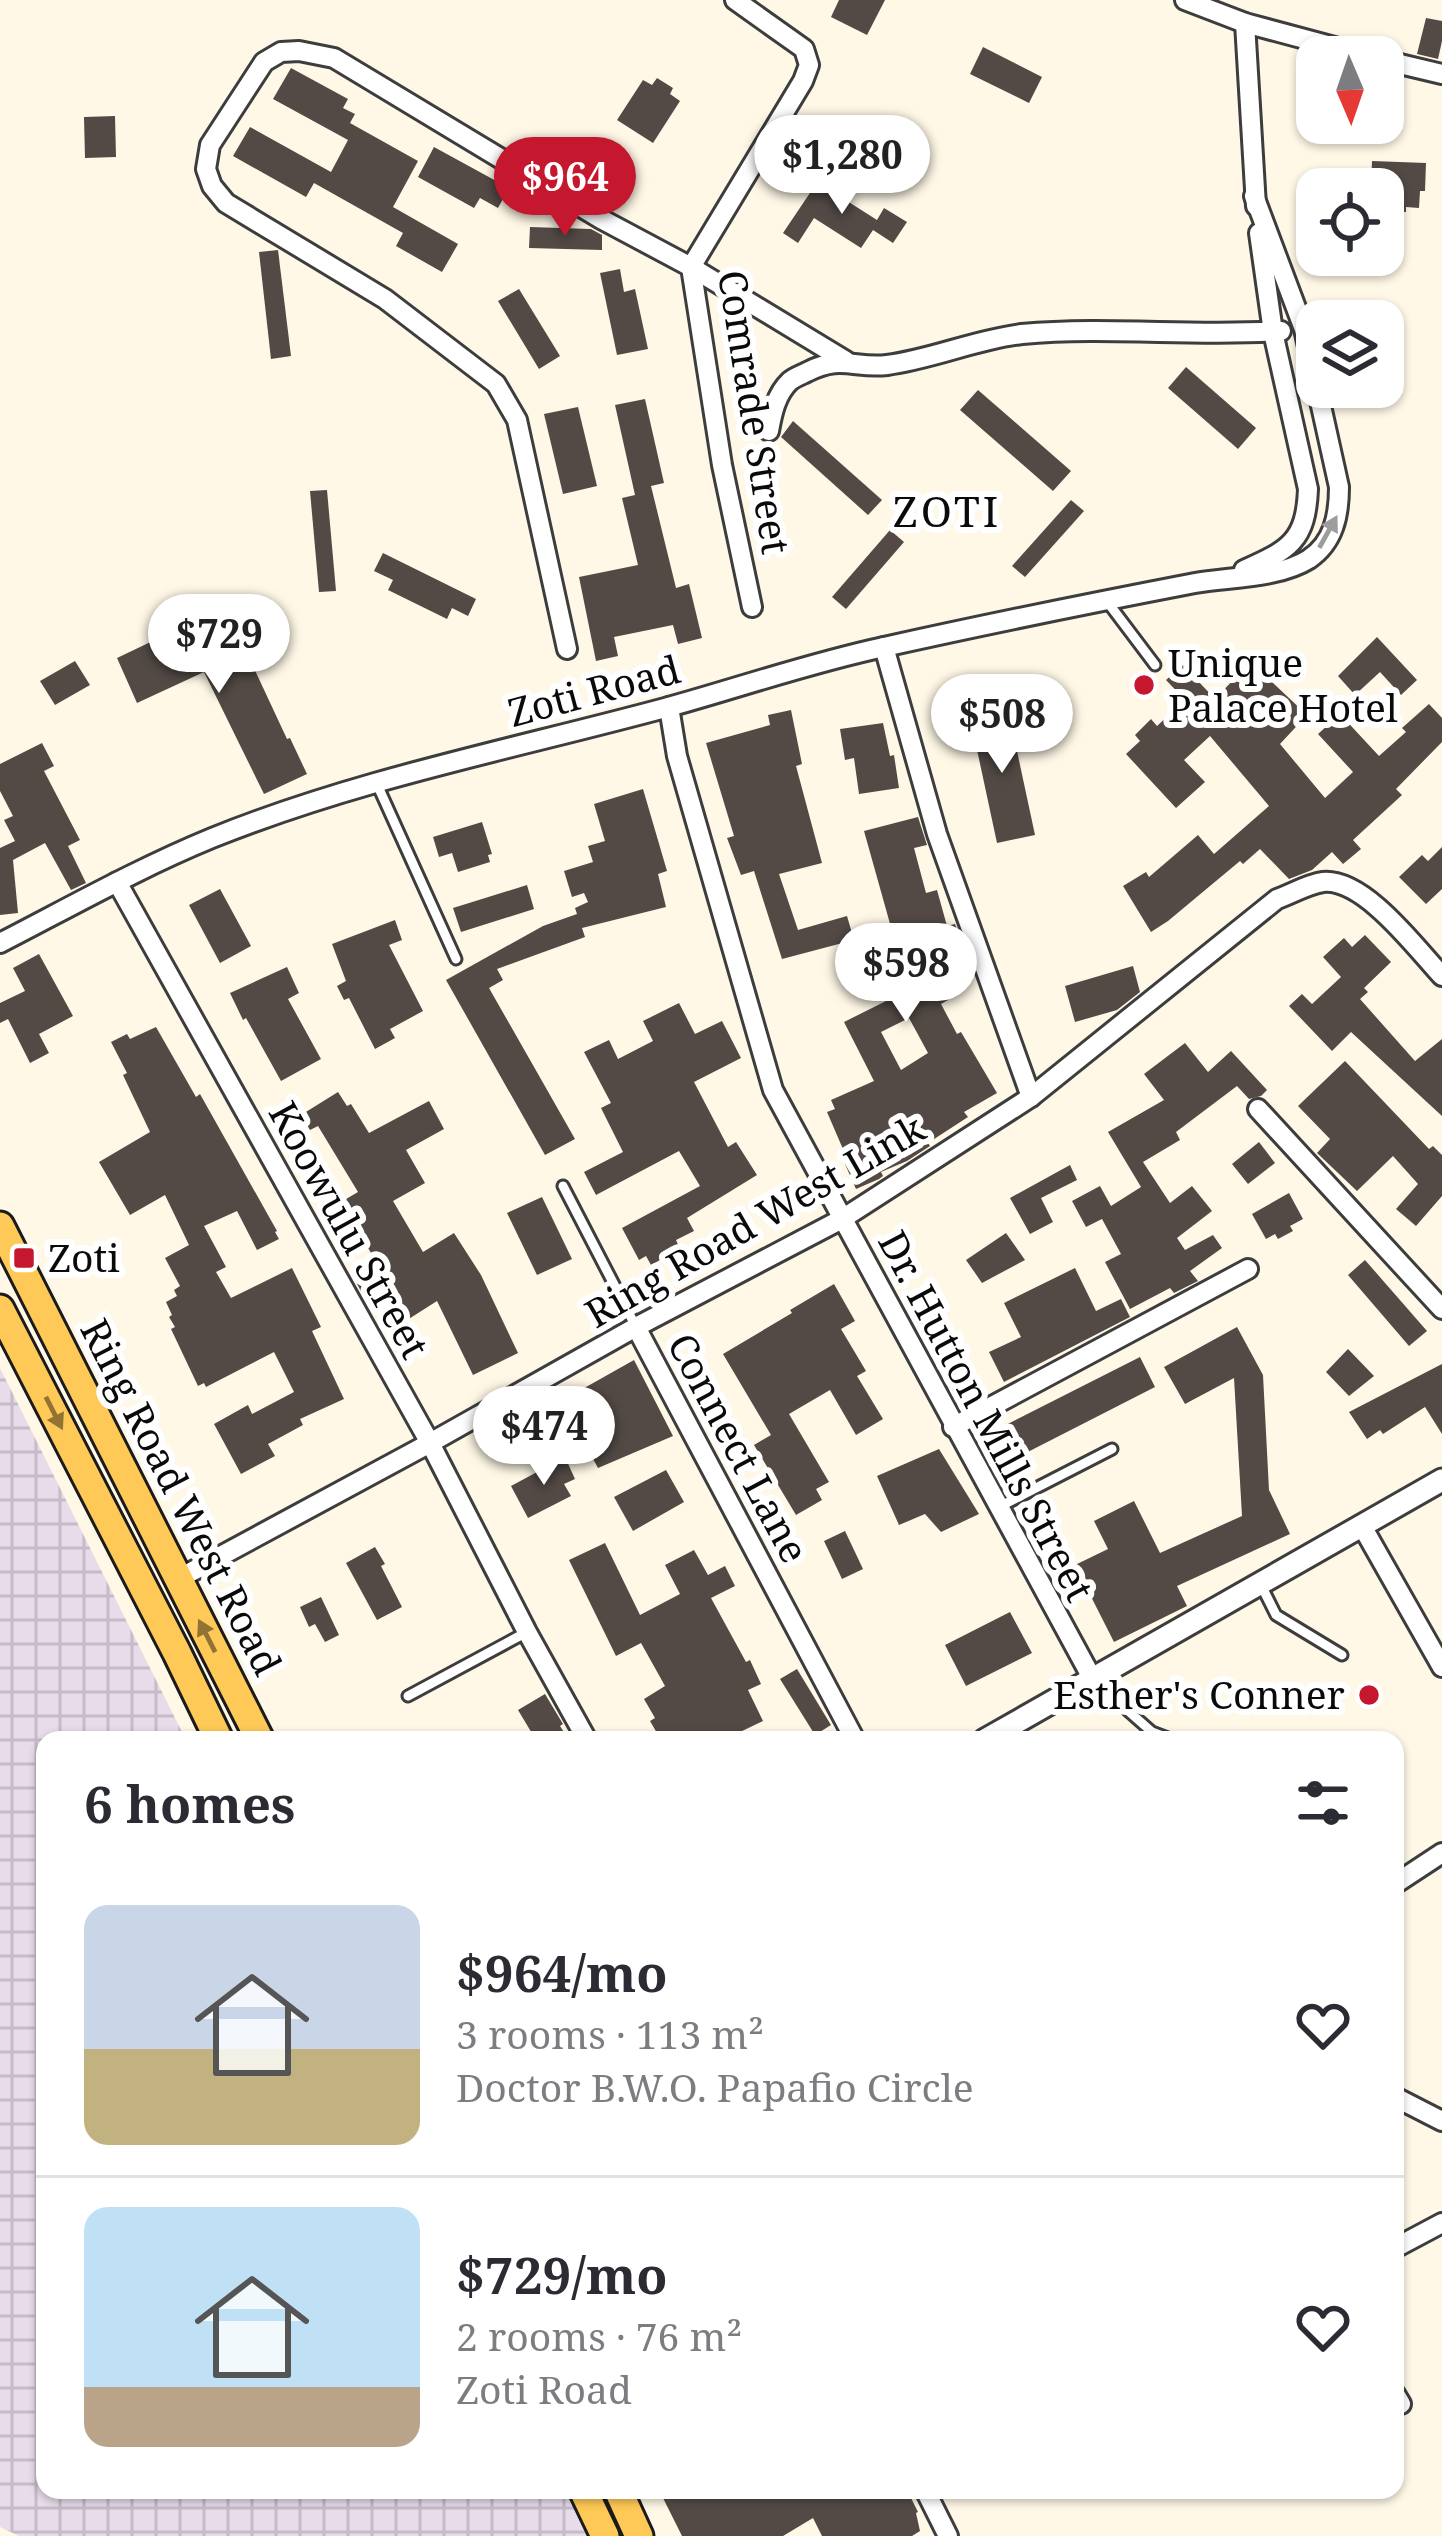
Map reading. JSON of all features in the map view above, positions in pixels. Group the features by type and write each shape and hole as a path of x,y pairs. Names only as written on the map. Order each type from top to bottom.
{"main road":[{"name":"Ring Road West Road","path":"0,1226 255,1731"},
{"name":"Ring Road West Road","path":"0,1309 215,1731"},
{"path":"587,2499 604,2536"},
{"path":"622,2499 638,2536"}],"street":[{"path":"1184,0 1296,37"},
{"name":"Comrade Street","path":"745,3 805,49 809,65 691,267 722,466 752,607"},
{"name":"Zoti Road","path":"1229,577 1276,556 1297,538 1307,513 1308,489 1273,332 1254,196 1245,23"},
{"path":"567,649 517,420 496,384 386,299 226,203 212,186 206,169 209,145 264,62 281,52 299,50 334,58 846,361"},
{"path":"1404,65 1442,74"},
{"name":"Zoti Road","path":"1254,196 1296,308"},
{"path":"770,431 773,408 790,381 821,365 846,361 880,366 1018,334 1296,330"},
{"name":"Zoti Road","path":"0,943 209,839 376,782 669,706 809,664 1106,600 1279,572 1311,558 1331,536 1339,512 1340,487 1322,408"},
{"path":"884,647 937,834 1031,1097"},
{"name":"Dr. Hutton Mills Street","path":"669,706 677,756 773,1090 1091,1678"},
{"name":"Koowulu Street","path":"117,882 430,1443 582,1731"},
{"name":"Ring Road West Link","path":"178,1579 842,1219 1031,1097 1277,899 1319,882 1352,889 1372,903 1442,976"},
{"path":"1258,1109 1442,1310"},
{"path":"953,1427 1248,1270"},
{"name":"Connect Lane","path":"636,1327 850,1731"},
{"path":"1000,1731 1442,1480"},
{"path":"1362,1526 1442,1667"},
{"path":"1404,1878 1442,1852"},
{"path":"1404,2102 1442,2121"},
{"path":"1404,2243 1442,2223"},
{"path":"929,2499 947,2536"}],"lane":[{"path":"1106,600 1155,665"},
{"path":"376,782 456,959"},
{"name":"Connect Lane","path":"562,1186 636,1327"},
{"path":"998,1508 1112,1448"},
{"path":"1260,1583 1276,1615 1342,1655"},
{"path":"408,1696 526,1632"},
{"path":"1091,1678 1151,1731"}],"shaded area":[{"path":"0,1368 182,1731 36,1731 36,2499 574,2499 593,2536 19,2536 0,2527"}],"building":[{"path":"839,0 885,0 867,35 831,17"},
{"path":"1426,18 1442,21 1438,59 1417,54"},
{"path":"983,47 1042,77 1029,103 970,74"},
{"path":"291,68 348,99 343,108 355,114 350,123 418,161 393,207 458,244 442,272 396,246 403,233 314,183 306,197 233,156 250,127 331,172 348,140 273,99"},
{"path":"657,78 673,88 670,94 680,101 653,143 617,120 643,80 652,85"},
{"path":"115,116 116,157 85,158 84,117"},
{"path":"434,147 509,188 498,208 480,198 474,208 418,177"},
{"path":"1372,161 1426,163 1419,208 1406,207 1404,212 1404,168 1372,168"},
{"path":"820,178 877,220 884,208 907,222 893,243 873,230 861,248 814,218 798,243 783,233"},
{"path":"530,227 591,229 602,235 602,250 529,248"},
{"path":"278,250 291,356 271,359 259,252"},
{"path":"620,269 624,292 635,289 648,349 617,355 600,273"},
{"path":"519,289 560,356 539,369 498,301"},
{"path":"1186,367 1256,428 1238,449 1168,388"},
{"path":"978,390 1071,471 1053,491 960,410"},
{"path":"645,399 664,483 651,486 676,588 689,584 702,638 678,644 673,625 614,637 618,656 596,661 579,577 638,565 622,498 635,495 615,405"},
{"path":"578,407 597,486 563,494 544,414"},
{"path":"793,421 882,500 868,515 781,437"},
{"path":"327,490 336,591 319,592 310,491"},
{"path":"1071,500 1084,511 1025,577 1012,566"},
{"path":"890,530 904,542 846,609 832,597"},
{"path":"383,553 476,599 468,616 452,608 447,619 388,590 393,580 374,571"},
{"path":"184,626 245,649 307,774 264,794 204,672 137,703 117,658"},
{"path":"1377,637 1417,680 1401,695 1380,672 1355,695 1338,676"},
{"path":"1255,657 1276,677 1272,682 1307,715 1280,744 1325,798 1353,772 1318,734 1340,714 1379,756 1429,704 1442,718 1442,742 1396,789 1402,795 1353,840 1361,849 1343,864 1332,852 1312,870 1289,879 1260,849 1151,932 1123,886 1146,872 1149,877 1198,835 1214,854 1269,806 1210,736 1184,760 1205,782 1176,808 1126,754 1140,741 1135,735 1151,719 1157,726 1185,700 1166,680 1183,665 1215,699"},
{"path":"75,661 90,685 55,705 40,681"},
{"path":"1008,709 1035,835 997,843 970,717"},
{"path":"791,710 802,764 796,766 822,863 779,874 798,930 847,916 854,940 782,959 754,871 741,875 727,838 734,836 706,743 770,725 768,715"},
{"path":"883,723 899,788 859,794 854,758 845,760 840,729"},
{"path":"42,743 54,766 44,771 80,840 68,846 86,883 71,890 45,843 13,860 18,913 0,915 0,848 15,841 4,820 13,816 0,791 0,764"},
{"path":"643,789 667,871 658,874 666,907 582,928 585,937 497,969 503,980 489,988 575,1139 545,1155 446,980 543,926 577,914 575,908 588,902 584,893 572,897 564,871 593,862 588,846 605,841 594,804"},
{"path":"918,817 927,845 914,848 926,893 937,890 947,926 955,924 964,951 927,961 948,1000 941,1004 997,1093 964,1112 968,1117 930,1146 856,1189 827,1112 835,1109 831,1100 874,1081 844,1022 890,999 875,971 859,975 852,950 894,938 864,831","holes":["909,1018 928,1053 901,1070 881,1032"]},
{"path":"482,822 490,862 458,872 452,853 439,857 433,837"},
{"path":"1442,847 1442,889 1426,904 1399,877 1422,855 1428,861"},
{"path":"527,885 534,909 461,932 453,908"},
{"path":"220,889 251,946 220,963 189,905"},
{"path":"395,920 402,940 389,945 423,1011 390,1029 395,1038 375,1049 349,998 344,1000 337,986 346,981 332,944"},
{"path":"1365,935 1391,962 1364,988 1368,992 1360,999 1415,1061 1442,1039 1442,1116 1351,1032 1332,1051 1289,1006 1302,994 1312,1004 1341,977 1323,957 1344,938 1352,947"},
{"path":"39,954 73,1016 39,1034 49,1053 30,1063 8,1019 0,1023 0,1003 25,991 13,968"},
{"path":"1133,966 1140,992 1117,1010 1075,1022 1065,986"},
{"path":"287,967 299,993 288,999 321,1059 281,1081 230,993"},
{"path":"679,1003 695,1034 722,1021 741,1058 694,1082 728,1147 736,1142 757,1175 687,1218 694,1231 676,1240 680,1249 651,1265 646,1256 639,1260 622,1228 700,1186 679,1151 596,1195 584,1172 623,1152 601,1108 611,1103 584,1052 609,1040 618,1059 653,1041 643,1021"},
{"path":"156,1027 196,1097 200,1094 279,1239 257,1250 237,1211 204,1226 226,1267 216,1272 231,1298 292,1268 321,1327 312,1331 344,1399 300,1419 303,1425 268,1444 275,1456 241,1474 214,1424 248,1405 252,1414 294,1392 274,1352 206,1387 204,1383 198,1386 171,1329 175,1327 166,1302 177,1296 174,1290 180,1286 165,1258 189,1245 165,1195 130,1215 99,1162 150,1132 111,1042"},
{"path":"1185,1043 1208,1072 1231,1051 1267,1090 1249,1099 1237,1086 1176,1132 1180,1140 1143,1162 1170,1203 1192,1186 1212,1211 1177,1238 1185,1250 1213,1235 1222,1248 1190,1271 1198,1281 1174,1293 1170,1288 1130,1309 1105,1262 1121,1254 1102,1219 1086,1227 1072,1201 1100,1186 1111,1206 1141,1187 1108,1132 1164,1100 1144,1074"},
{"path":"1345,1061 1429,1149 1433,1146 1442,1155 1442,1196 1416,1226 1396,1209 1418,1184 1393,1156 1357,1191 1317,1153 1330,1139 1298,1106"},
{"path":"338,1092 369,1133 429,1101 444,1129 406,1150 425,1183 393,1201 423,1252 454,1233 481,1275 518,1353 473,1375 437,1301 404,1322 382,1288 364,1297 356,1282 381,1270 341,1202 358,1192 318,1126 310,1130 301,1115"},
{"path":"1259,1142 1275,1163 1248,1184 1232,1164"},
{"path":"1070,1165 1077,1180 1041,1198 1053,1222 1030,1234 1010,1198"},
{"path":"1289,1193 1303,1219 1290,1226 1293,1231 1266,1239 1252,1214"},
{"path":"542,1197 572,1259 537,1275 507,1213"},
{"path":"1006,1233 1025,1260 982,1283 966,1260"},
{"path":"1365,1260 1427,1331 1409,1346 1348,1275"},
{"path":"1075,1268 1096,1311 1121,1299 1130,1317 1004,1382 989,1352 1021,1337 1004,1303"},
{"path":"834,1284 855,1321 841,1329 866,1371 857,1376 883,1419 856,1435 830,1390 789,1414 829,1482 816,1489 822,1500 796,1515 754,1445 771,1435 723,1354"},
{"path":"1237,1327 1263,1375 1269,1490 1290,1534 1177,1586 1187,1606 1114,1642 1075,1565 1108,1549 1094,1521 1134,1501 1160,1553 1242,1516 1234,1378 1185,1404 1164,1367"},
{"path":"1348,1349 1374,1376 1349,1396 1326,1372"},
{"path":"1140,1357 1155,1387 1008,1462 992,1432"},
{"path":"634,1360 673,1436 598,1468 586,1446 572,1454 547,1409"},
{"path":"1442,1364 1442,1434 1425,1407 1367,1439 1349,1412"},
{"path":"939,1449 979,1514 941,1532 925,1514 899,1525 877,1476"},
{"path":"565,1457 575,1479 564,1484 571,1496 528,1518 511,1486"},
{"path":"666,1470 684,1502 633,1531 614,1497"},
{"path":"845,1531 863,1569 842,1579 824,1541"},
{"path":"605,1543 640,1615 680,1594 665,1565 694,1550 708,1575 725,1566 735,1586 711,1598 761,1684 748,1690 763,1721 742,1731 656,1731 650,1721 655,1718 644,1699 665,1686 641,1643 616,1656 569,1560"},
{"path":"375,1547 402,1607 377,1620 346,1563"},
{"path":"321,1597 339,1635 325,1642 315,1624 309,1627 300,1607"},
{"path":"1010,1612 1032,1653 966,1686 945,1645"},
{"path":"797,1669 831,1725 812,1731 780,1679"},
{"path":"545,1694 563,1731 531,1731 518,1710"},
{"path":"664,2499 912,2499 920,2531 912,2536 822,2536 813,2518 783,2536 682,2536"}],"place":[{"name":"Unique Palace Hotel","path":"1144,685"},
{"name":"Zoti","path":"24,1258"},
{"name":"Esther's Conner","path":"1369,1695"}],"district":[{"name":"ZOTI","path":"947,512"}]}
